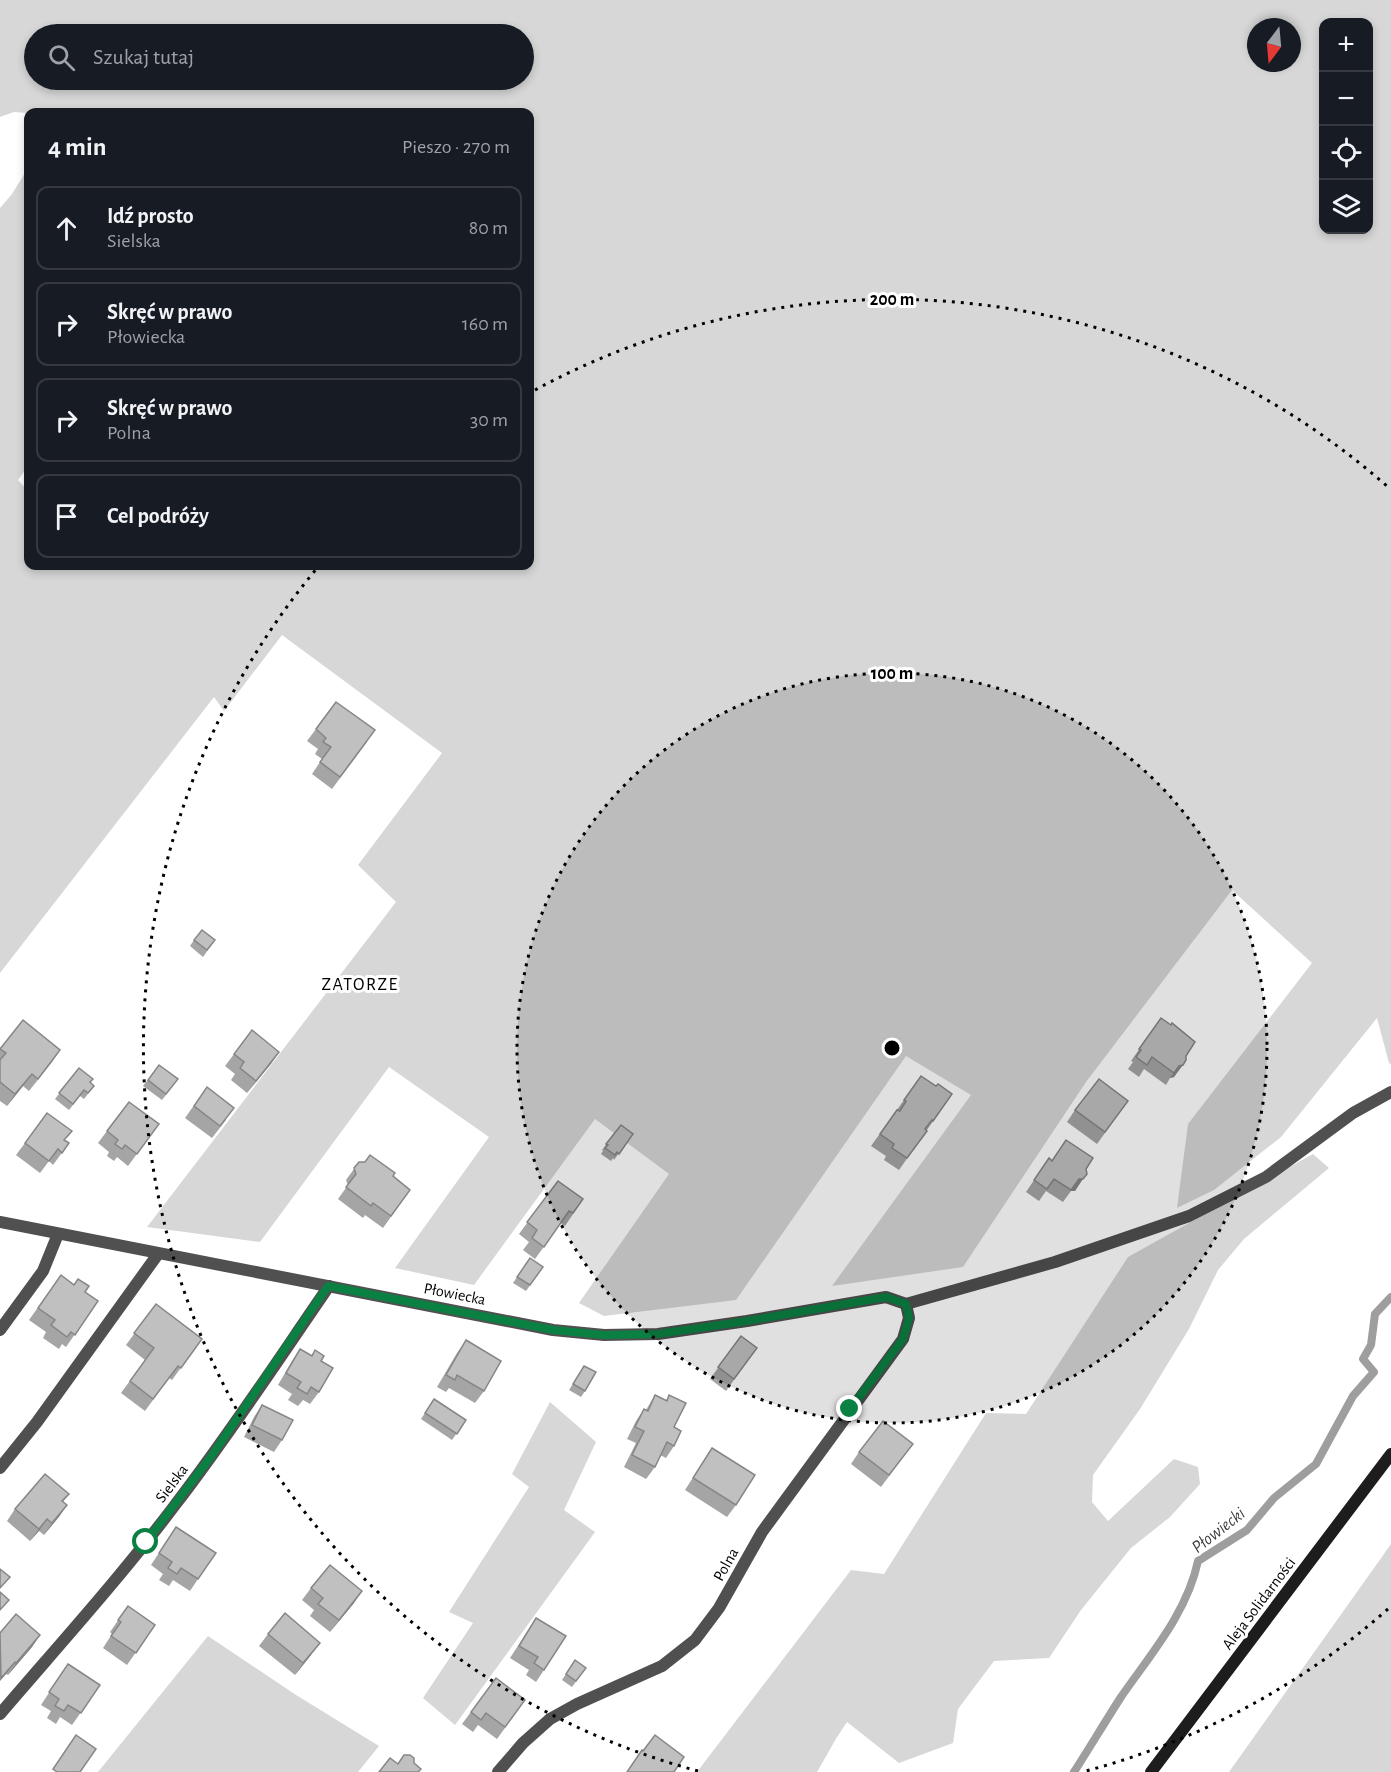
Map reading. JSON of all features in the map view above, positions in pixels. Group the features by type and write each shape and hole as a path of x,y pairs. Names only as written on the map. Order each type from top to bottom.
{"main road":[{"name":"Aleja Solidarności","path":"1151,1772 1391,1454"}],"street":[{"path":"906,1304 1055,1262 1189,1216 1266,1177 1353,1113 1391,1092"},
{"name":"Płowiecka","path":"0,1222 553,1330 604,1335 658,1334 886,1297 906,1304"},
{"path":"0,1330 43,1271 58,1234"},
{"path":"0,1468 44,1413 158,1254"},
{"name":"Sielska","path":"0,1714 117,1578 174,1506 217,1448 328,1286"},
{"name":"Polna","path":"498,1772 523,1743 550,1719 577,1704 662,1666 695,1640 719,1608 762,1532 903,1339 909,1318 906,1304"}],"shaded area":[{"path":"0,0 1391,0 1391,1064 1377,1018 1281,1137 1214,1190 1177,1208 1188,1124 1312,963 1232,890 1086,1082 963,1267 832,1286 971,1095 906,1056 736,1300 604,1316 579,1303 669,1174 595,1119 474,1285 395,1268 489,1137 389,1067 260,1242 147,1227 396,902 358,865 442,753 282,635 224,711 214,697 0,973 0,208 24,174 24,472 18,480 24,487 24,570 534,570 534,108 24,108 24,113 14,112 0,117"},
{"path":"1313,1154 1329,1168 1244,1239 1218,1270 1189,1329 1140,1409 1093,1475 1092,1502 1108,1521 1174,1459 1198,1467 1200,1484 1170,1517 1131,1548 1081,1610 1049,1658 994,1661 958,1709 953,1743 899,1763 847,1722 817,1772 697,1772 851,1570 884,1574 986,1413 1026,1414 1128,1257"},
{"path":"550,1402 596,1442 564,1510 595,1532 455,1725 423,1698 473,1623 449,1612 529,1487 512,1474"},
{"path":"1391,1544 1391,1772 1229,1772 1374,1568"},
{"path":"208,1636 296,1695 379,1746 358,1772 98,1772"}],"building":[{"path":"336,702 375,730 340,777 320,762 331,747 323,742 326,738 316,729"},
{"path":"202,930 215,940 207,950 194,940"},
{"path":"1161,1018 1171,1025 1172,1023 1195,1042 1183,1065 1179,1066 1174,1073 1152,1057 1147,1065 1136,1057"},
{"path":"23,1020 60,1050 38,1079 32,1074 15,1094 0,1082 0,1060 6,1053 0,1049"},
{"path":"252,1030 279,1052 256,1081 240,1068 244,1062 234,1054"},
{"path":"159,1065 178,1079 166,1094 148,1080"},
{"path":"79,1068 93,1079 90,1082 94,1086 88,1093 84,1090 73,1104 59,1093"},
{"path":"921,1076 952,1094 925,1129 927,1131 907,1158 892,1148 894,1144 880,1134 897,1110 900,1111 906,1101 904,1100"},
{"path":"1099,1079 1128,1101 1105,1132 1075,1110"},
{"path":"207,1087 234,1108 220,1126 194,1106"},
{"path":"129,1102 159,1124 137,1154 125,1145 122,1149 115,1144 118,1140 107,1131"},
{"path":"47,1113 72,1131 64,1140 69,1143 62,1153 58,1149 49,1161 25,1143"},
{"path":"621,1125 633,1134 619,1154 617,1152 615,1155 605,1148"},
{"path":"1066,1140 1093,1158 1086,1169 1087,1174 1083,1179 1079,1179 1071,1190 1054,1179 1047,1189 1034,1180 1049,1158 1052,1161"},
{"path":"370,1155 395,1173 393,1176 410,1190 391,1216 373,1203 371,1206 346,1187 356,1174 354,1168 359,1162 365,1162"},
{"path":"558,1181 583,1199 573,1213 569,1211 544,1247 532,1238 537,1230 527,1222"},
{"path":"530,1258 543,1267 530,1285 517,1277"},
{"path":"61,1275 74,1285 78,1279 89,1286 85,1292 98,1301 75,1335 71,1332 67,1337 51,1325 55,1320 38,1308"},
{"path":"156,1304 202,1339 181,1368 178,1366 153,1399 130,1381 154,1348 134,1333"},
{"path":"741,1336 757,1348 734,1379 718,1367"},
{"path":"466,1340 501,1361 484,1391 457,1375 455,1380 446,1375"},
{"path":"300,1349 312,1356 315,1350 324,1356 321,1361 333,1368 319,1392 311,1387 307,1394 297,1388 301,1382 286,1373"},
{"path":"584,1366 596,1372 585,1391 573,1384"},
{"path":"655,1395 667,1401 669,1395 686,1403 674,1427 681,1431 674,1446 667,1442 655,1467 632,1455 644,1431 635,1427 644,1409 648,1411"},
{"path":"434,1399 466,1420 457,1434 425,1413"},
{"path":"262,1405 293,1420 282,1440 252,1425"},
{"path":"883,1421 913,1444 889,1475 859,1452"},
{"path":"712,1448 755,1475 736,1505 693,1478"},
{"path":"45,1474 69,1494 62,1501 67,1505 52,1523 47,1519 39,1529 15,1509"},
{"path":"176,1527 216,1553 198,1579 181,1568 177,1574 168,1568 172,1562 159,1553"},
{"path":"330,1565 362,1591 339,1620 318,1604 323,1598 311,1588"},
{"path":"0,1569 10,1577 0,1588"},
{"path":"0,1592 9,1600 0,1610"},
{"path":"128,1606 155,1625 136,1653 111,1636"},
{"path":"285,1613 320,1643 303,1663 268,1634"},
{"path":"16,1614 40,1635 1,1678 0,1633"},
{"path":"536,1618 566,1636 544,1670 534,1663 538,1657 519,1646"},
{"path":"575,1660 586,1668 576,1681 566,1674"},
{"path":"68,1664 100,1685 81,1713 68,1705 64,1711 55,1706 59,1699 49,1692"},
{"path":"496,1678 525,1700 505,1727 486,1713 481,1720 471,1712"},
{"path":"76,1735 96,1749 80,1772 57,1772 53,1769"},
{"path":"655,1735 684,1757 674,1772 627,1772 642,1750"},
{"path":"404,1755 414,1758 414,1763 421,1769 418,1772 379,1772 390,1758 398,1764"}],"waterway":[{"name":"Płowiecki","path":"1074,1772 1176,1616 1193,1580 1198,1561 1247,1530 1274,1498 1316,1464 1353,1396 1374,1372 1363,1359 1371,1345 1375,1314 1391,1297"}],"district":[{"name":"ZATORZE","path":"360,984"}],"route":[{"path":"146,1542 210,1458 328,1286 553,1330 604,1335 658,1334 886,1297 906,1304 909,1318 903,1339 850,1409"}]}
